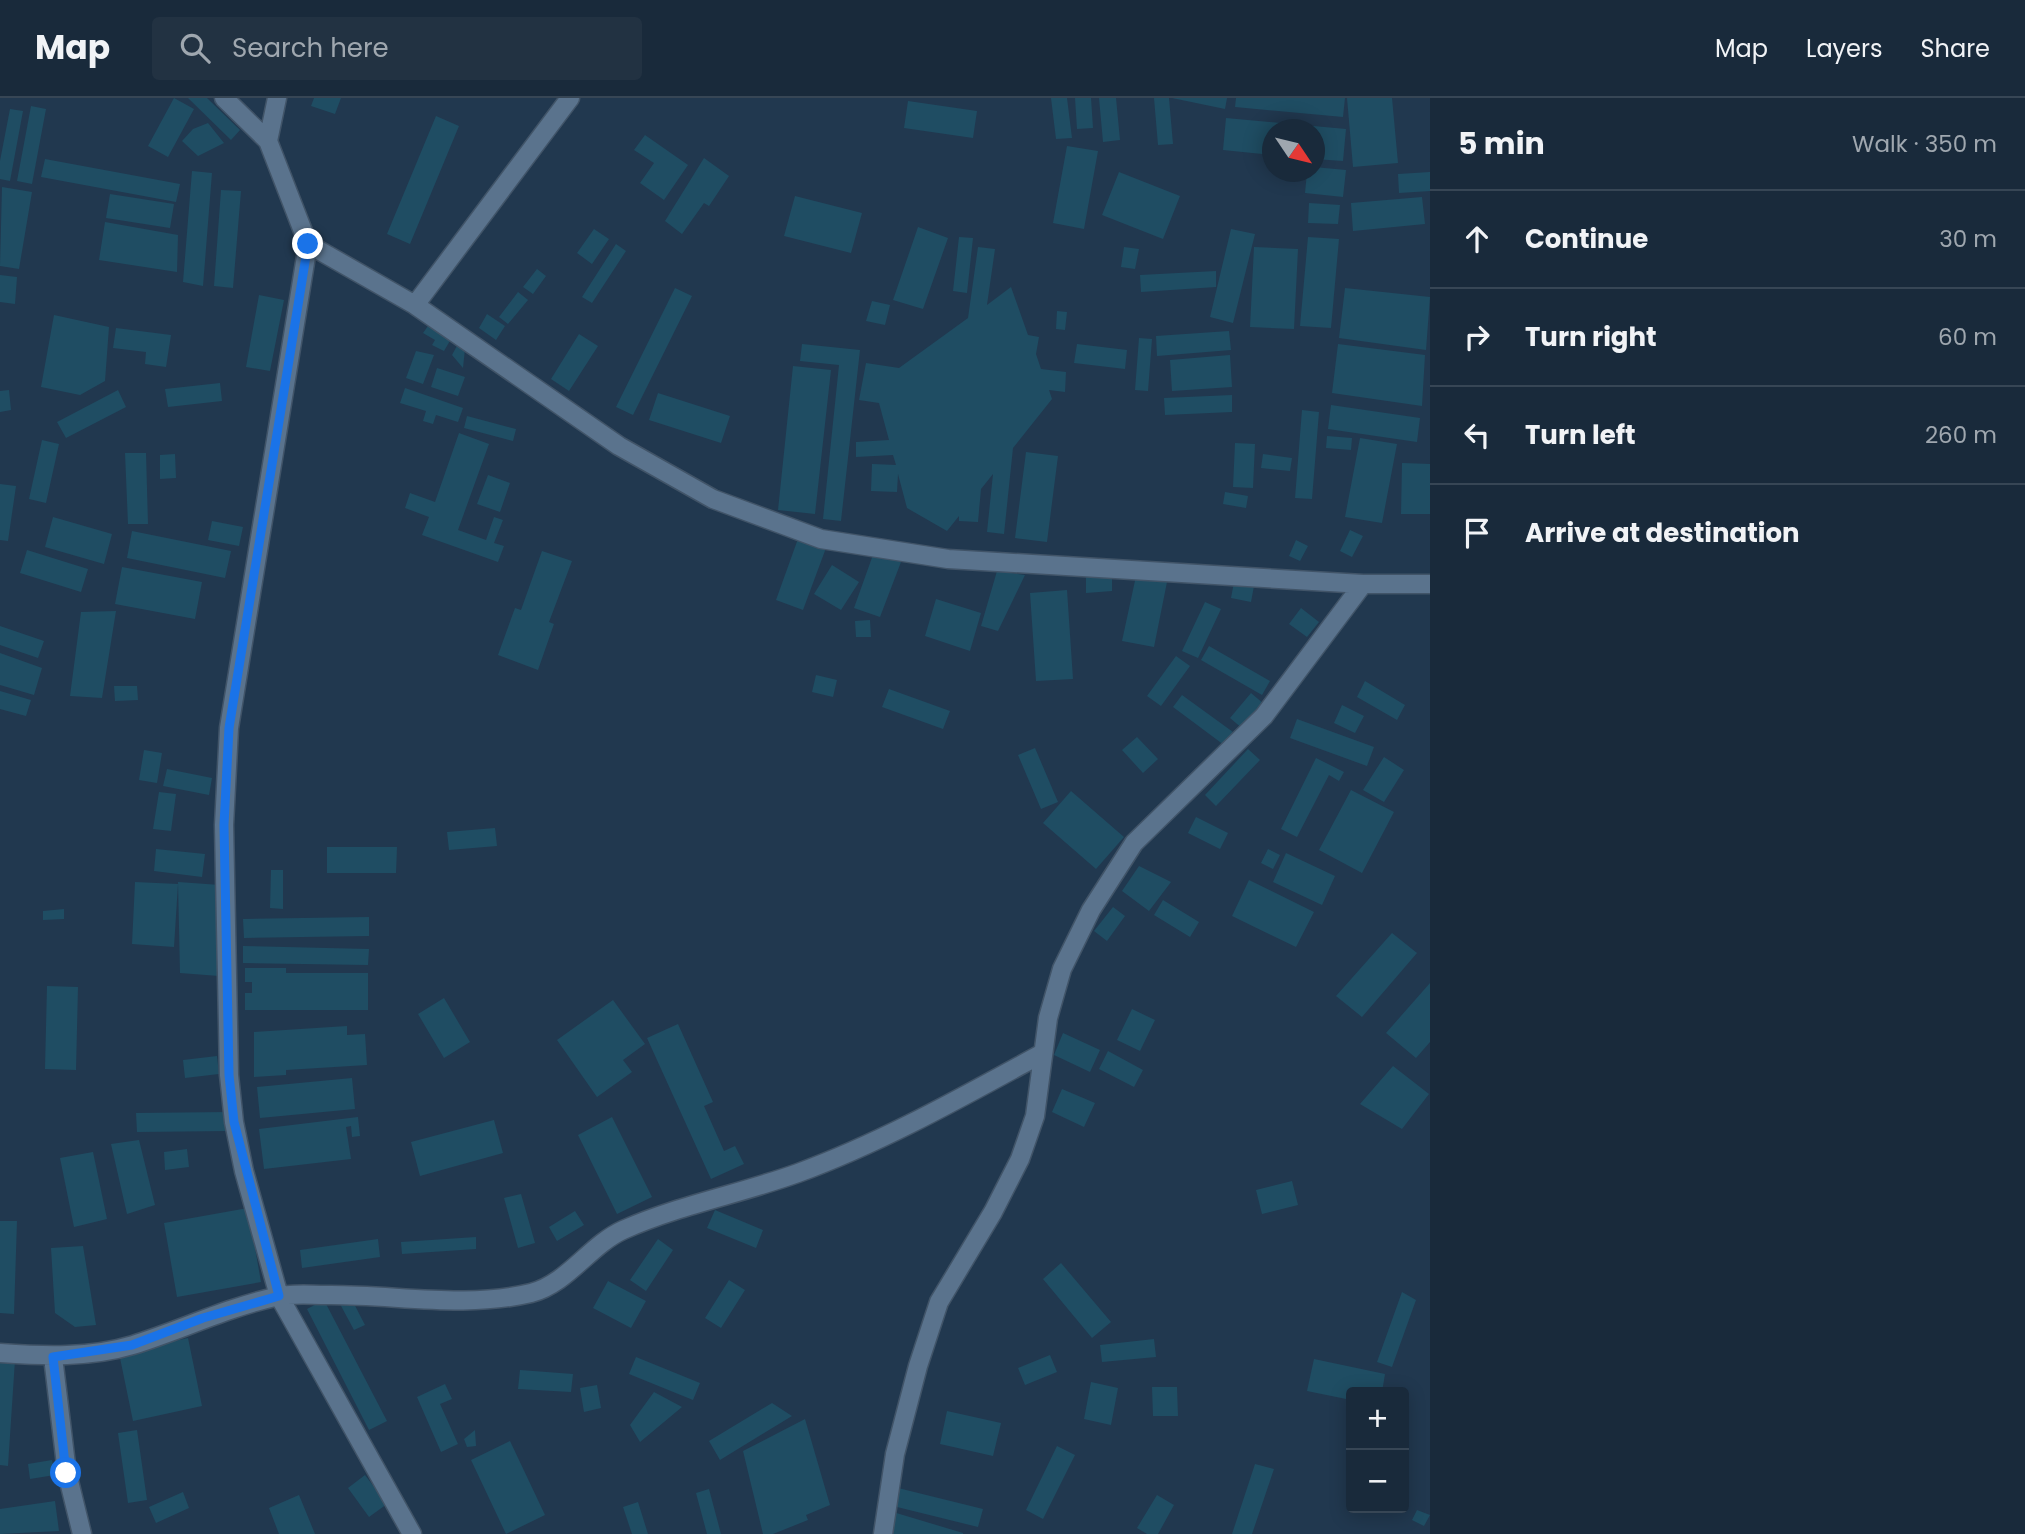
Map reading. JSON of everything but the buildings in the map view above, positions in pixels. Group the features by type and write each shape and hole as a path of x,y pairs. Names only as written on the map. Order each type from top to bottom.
{"street":[{"path":"224,98 268,141 308,244 229,728 224,825 229,1075 234,1122 279,1296 412,1534"},
{"path":"268,141 277,98"},
{"path":"415,305 569,98"},
{"path":"308,244 415,305 619,446 713,499 821,539 948,559 1363,584 1430,584"},
{"path":"883,1534 895,1454 918,1366 939,1302 993,1212 1020,1159 1035,1116 1048,1018 1062,969 1091,910 1133,844 1264,716 1363,584"},
{"path":"0,1353 53,1357 132,1345 203,1318 279,1296 377,1294 462,1300 503,1298 536,1292 619,1232 654,1217 799,1172 950,1104 1043,1053"},
{"path":"53,1357 66,1473 82,1534"}],"route":[{"path":"66,1473 53,1357 132,1345 203,1318 279,1296 244,1171 234,1122 229,1075 224,825 229,728 308,244"}]}
